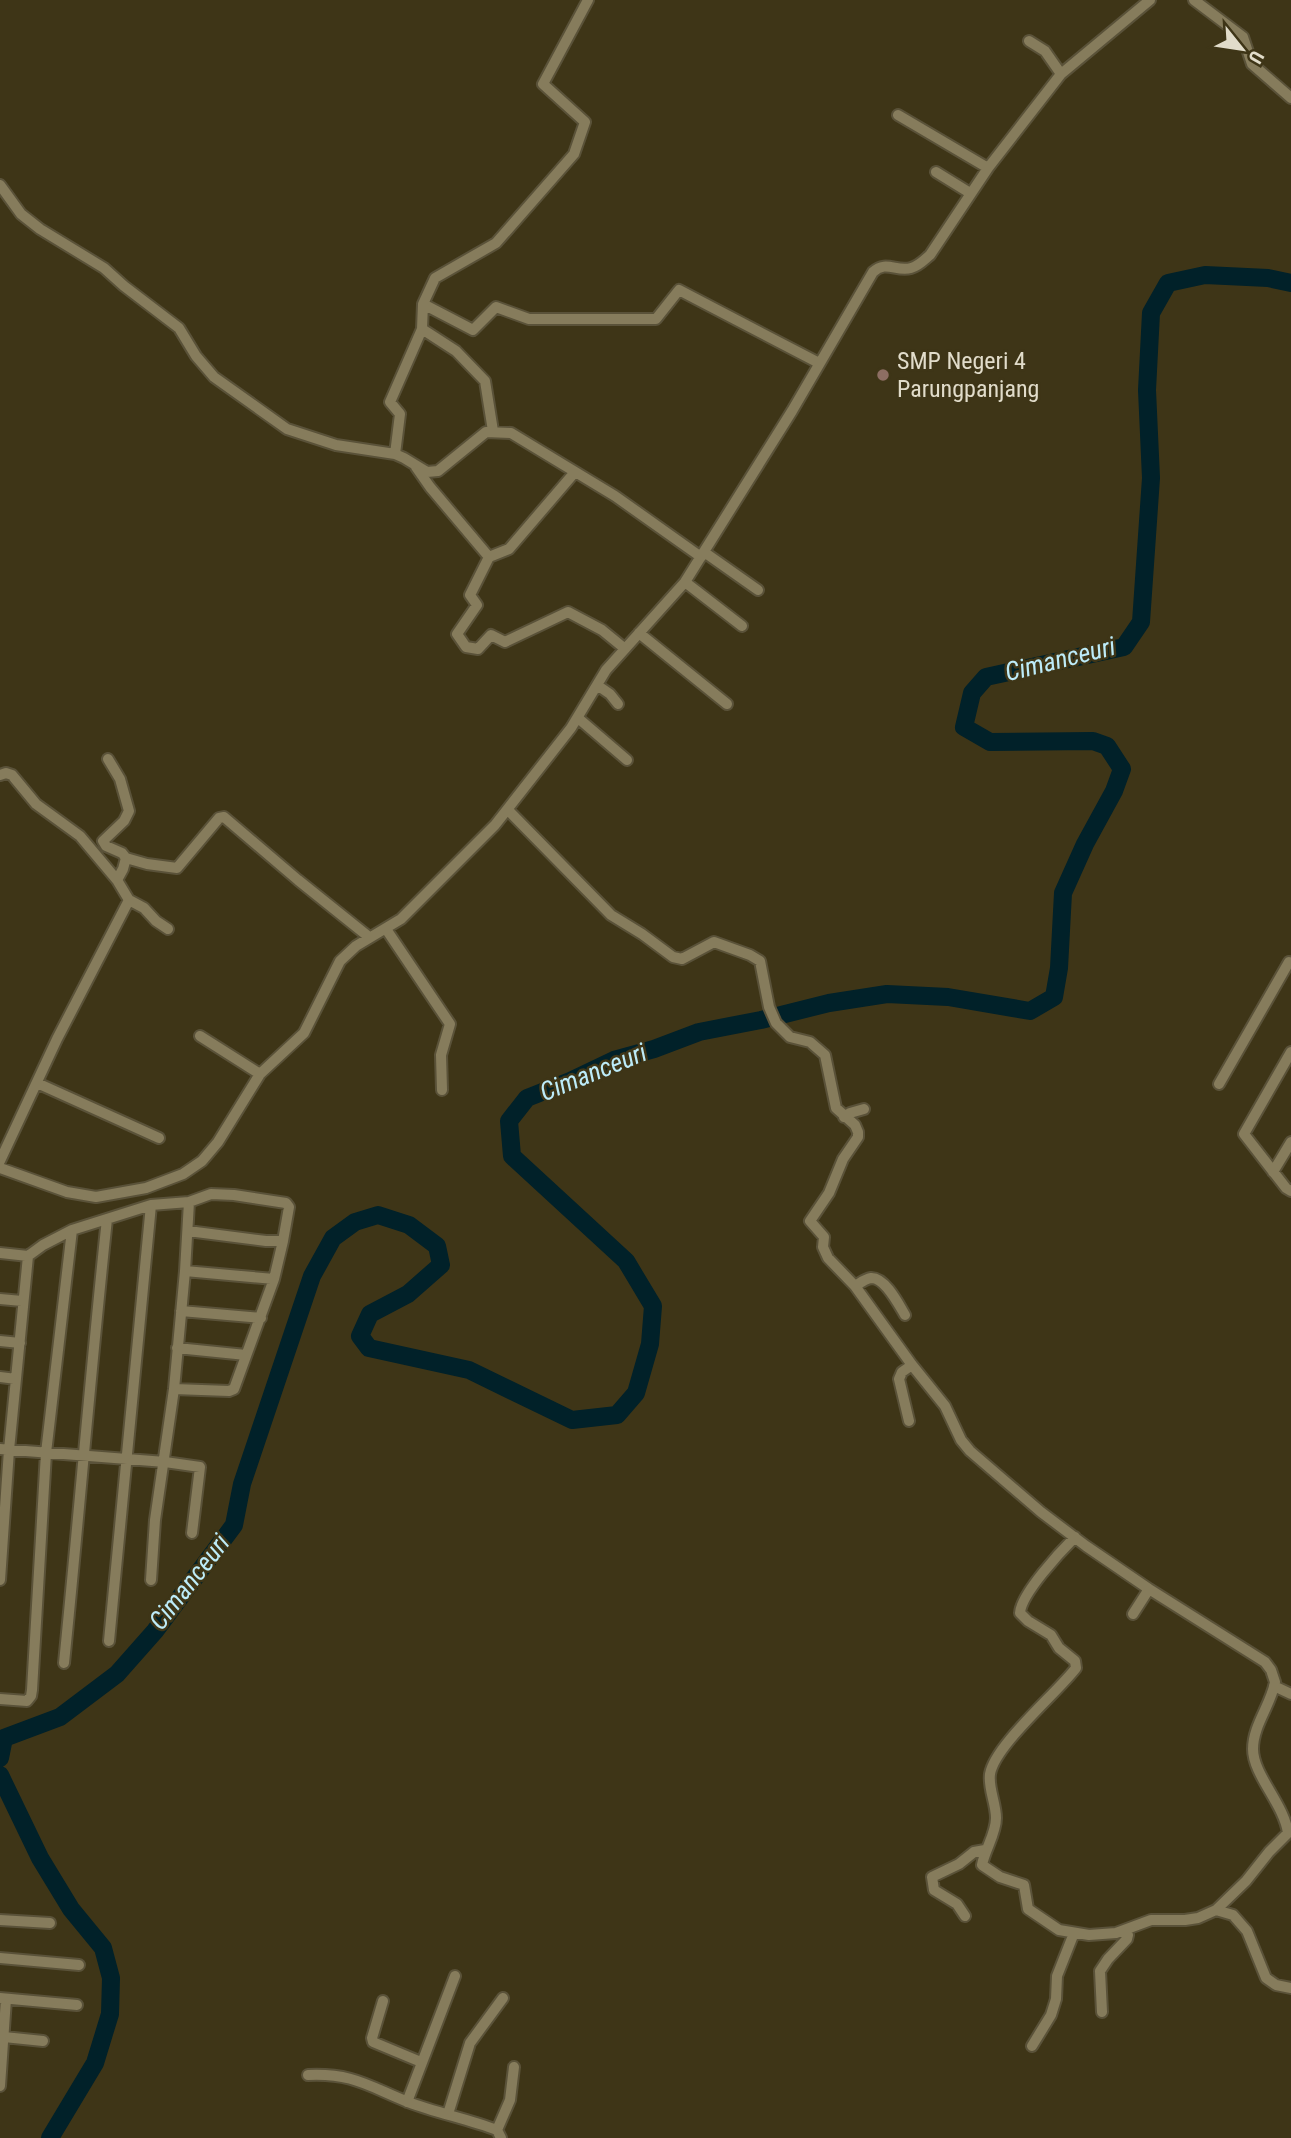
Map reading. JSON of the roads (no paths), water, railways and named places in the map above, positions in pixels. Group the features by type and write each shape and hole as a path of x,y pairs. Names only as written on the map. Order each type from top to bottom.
{"street":[{"path":"395,454 400,414 390,402 422,329 423,304 435,278 496,243 574,154 584,122 542,84 588,0"},
{"path":"0,1168 80,1196 112,1195 183,1174 202,1161 218,1142 260,1074 304,1033 334,970 346,954 369,937 386,929 420,902 508,810 578,718 606,670 685,582 873,272 885,265 910,268 930,255 988,168 1061,74 1150,0"},
{"path":"1195,0 1242,37 1252,64 1291,98"},
{"path":"1029,41 1045,51 1061,74"},
{"path":"898,116 988,168"},
{"path":"936,172 970,193"},
{"path":"0,185 21,214 40,229 104,268 180,328 196,356 214,377 287,429 336,445 395,454 427,472 438,471 486,432 511,433 615,496 758,590"},
{"path":"423,304 473,330 496,307 529,319 656,319 679,290 819,363"},
{"path":"422,329 456,351 485,381 493,431"},
{"path":"413,463 489,556"},
{"path":"575,472 509,550 489,556 470,595 477,606 457,634 466,648 478,649 491,635 505,642 568,612 602,630 624,648"},
{"path":"685,582 742,626"},
{"path":"639,633 727,704"},
{"path":"597,685 618,704"},
{"path":"578,718 626,760"},
{"path":"108,759 120,779 129,811 124,821 106,836 103,842 107,847 122,853 126,858 177,868 219,818 223,817 369,937"},
{"path":"0,775 12,775 36,804 80,836 117,880 129,900 149,911 156,921 168,929"},
{"path":"508,810 611,915 673,957 682,959 714,942 756,958 762,964 769,1007 776,1023 790,1037 810,1042 825,1055 836,1108 856,1127 858,1135 810,1221 824,1237 823,1250 828,1258 855,1286 912,1365 945,1405 961,1440 970,1451 1041,1512 1075,1537 1149,1589 1265,1662 1272,1674 1274,1686 1255,1736 1253,1752 1256,1764 1286,1819 1290,1834 1269,1852 1246,1881 1216,1910 1198,1918 1151,1920 1122,1932 1089,1935 1059,1930 1028,1909 1024,1885 1000,1877 982,1865 995,1827 995,1802 990,1776 995,1760 1025,1722 1076,1668 1075,1661 1059,1648 1051,1635 1020,1613 1023,1601 1058,1554 1075,1537"},
{"path":"117,880 126,858"},
{"path":"0,1161 57,1039 129,900"},
{"path":"386,929 450,1024 441,1055 442,1090"},
{"path":"1219,1084 1289,962 1291,963"},
{"path":"1279,981 1291,988"},
{"path":"200,1036 260,1074"},
{"path":"1291,1052 1244,1134 1291,1191"},
{"path":"37,1083 159,1138"},
{"path":"844,1117 864,1109"},
{"path":"1273,1172 1291,1142"},
{"path":"0,1253 28,1256 72,1230 151,1205 189,1202 211,1194 283,1202 289,1207 274,1279 236,1385 232,1391 174,1388"},
{"path":"151,1580 155,1520 165,1462 186,1271 189,1202"},
{"path":"109,1641 151,1205"},
{"path":"64,1663 107,1219"},
{"path":"0,1699 27,1701 31,1696 46,1452 72,1230"},
{"path":"188,1231 283,1241"},
{"path":"0,1580 5,1449 12,1418 28,1256"},
{"path":"186,1271 274,1279"},
{"path":"855,1286 868,1279 876,1279 892,1294 905,1315"},
{"path":"0,1299 23,1301"},
{"path":"181,1311 261,1318"},
{"path":"0,1341 20,1343"},
{"path":"177,1348 246,1355"},
{"path":"909,1421 899,1379 902,1372 912,1365"},
{"path":"0,1377 16,1379"},
{"path":"0,1417 12,1418"},
{"path":"5,1449 200,1467 192,1533"},
{"path":"1133,1614 1149,1589"},
{"path":"1274,1686 1291,1695"},
{"path":"965,1916 957,1904 933,1890 932,1877 959,1864 974,1852 985,1850"},
{"path":"1216,1910 1233,1915 1247,1931 1266,1978 1276,1985 1291,1988"},
{"path":"0,1920 50,1923"},
{"path":"1102,2012 1100,1971 1127,1939 1128,1936 1122,1932"},
{"path":"1032,2046 1051,2015 1056,1999 1057,1976 1074,1933"},
{"path":"0,1958 79,1965"},
{"path":"407,2102 455,1976"},
{"path":"0,2086 4,2037 3,1998 77,2005"},
{"path":"448,2114 470,2043 503,1998"},
{"path":"383,2001 373,2042 421,2062"},
{"path":"4,2037 43,2040"},
{"path":"308,2075 332,2074 351,2078 407,2102 448,2114 499,2134 510,2100 514,2067"}],"waterway":[{"name":"Cimanceuri","path":"0,1758 4,1738 60,1717 117,1674 155,1631 234,1525 242,1484 312,1276 333,1238 355,1222 378,1215 409,1225 437,1246 441,1265 408,1294 370,1314 360,1336 369,1348 469,1370 572,1420 617,1415 636,1393 650,1344 653,1306 626,1261 512,1156 509,1121 527,1098 614,1060 699,1032 829,1003 887,994 948,997 1030,1011 1054,997 1059,968 1063,893 1085,844 1114,791 1122,769 1107,746 1093,741 990,742 964,727 972,693 986,677 1124,647 1141,622 1151,478 1147,390 1151,313 1168,283 1205,275 1268,278 1291,283"},
{"name":"Cimanceuri","path":"0,1775 40,1858 71,1909 103,1948 111,1978 110,2014 95,2063 50,2138"}],"place":[{"name":"SMP Negeri 4 Parungpanjang","path":"883,375"}]}
